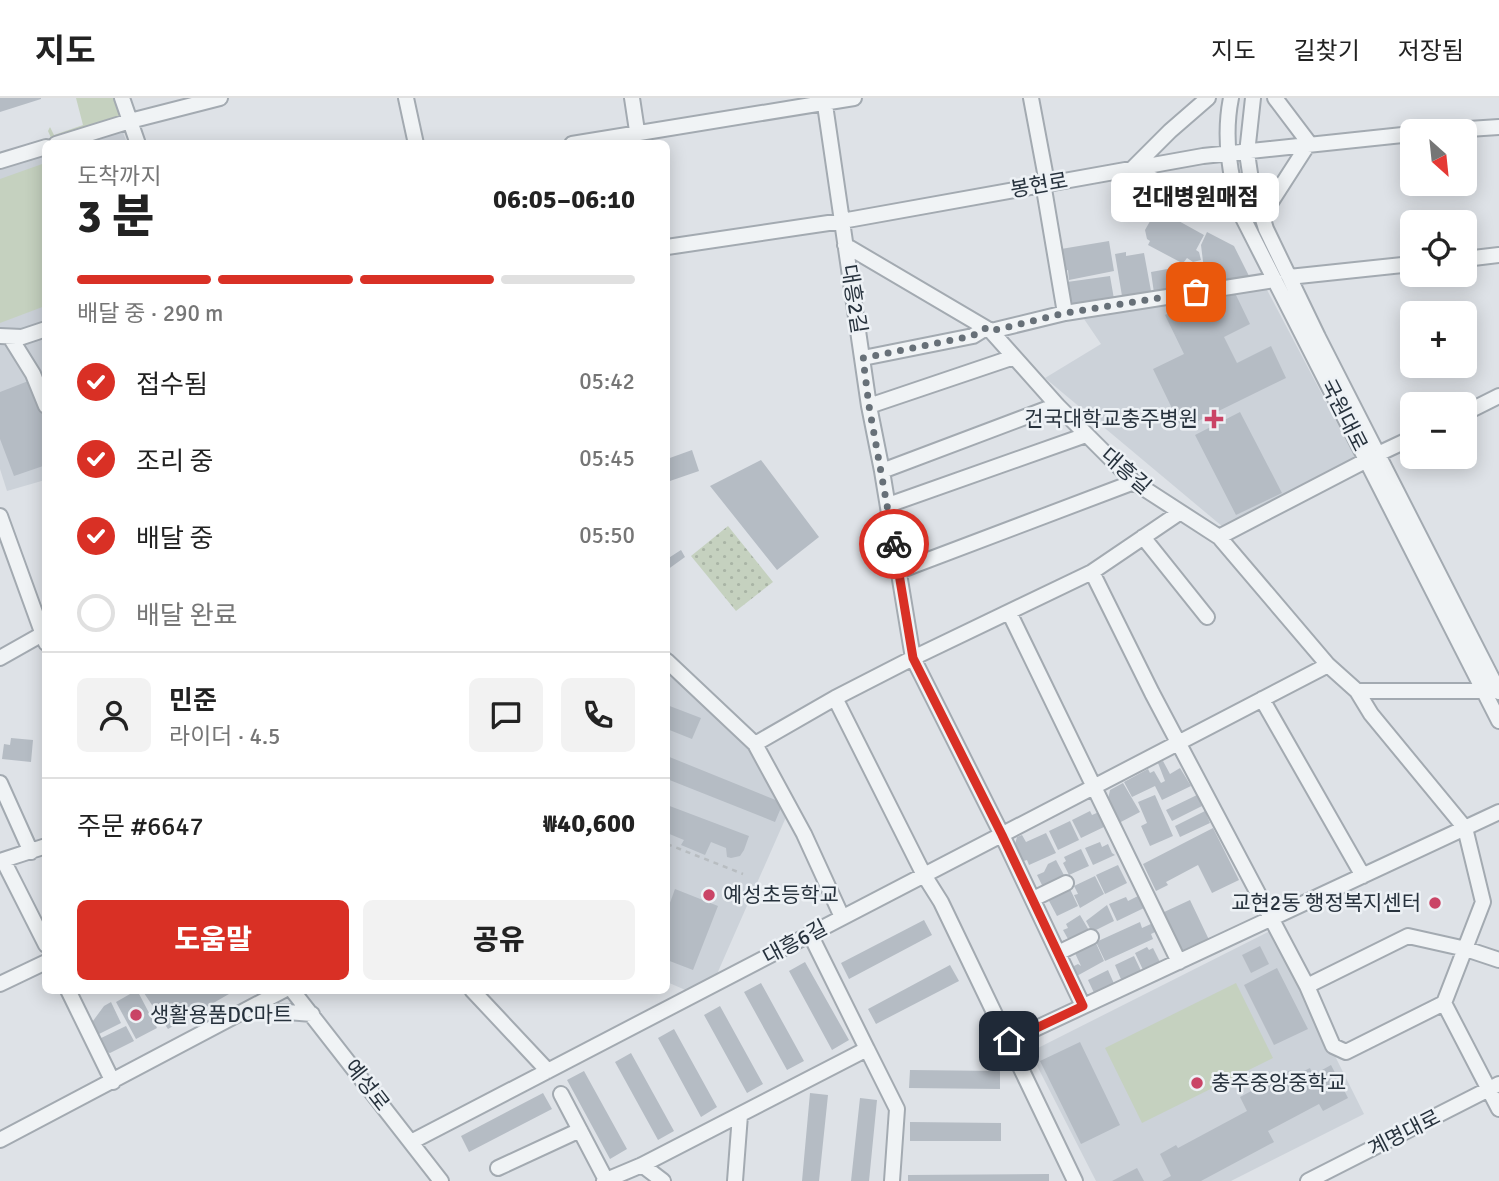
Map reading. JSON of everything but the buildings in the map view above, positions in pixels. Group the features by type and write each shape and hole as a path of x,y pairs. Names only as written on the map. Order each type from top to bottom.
{"street":[{"path":"122,98 137,140"},
{"path":"69,140 220,98"},
{"path":"406,98 415,140"},
{"path":"632,98 638,138"},
{"path":"616,140 638,138 825,100 854,98"},
{"path":"1031,98 1065,313"},
{"path":"1208,98 1131,170 1241,214"},
{"name":"국원대로","path":"1231,98 1227,153 1241,214 1282,278 1492,691 1499,721"},
{"name":"국원대로","path":"1254,98 1247,153 1251,180 1282,278"},
{"path":"1262,216 1309,144 1275,98"},
{"name":"대흥2길","path":"825,100 869,406 913,658 1002,835 1083,1006"},
{"path":"1477,128 1499,127"},
{"name":"봉현로","path":"670,247 842,221 1045,183 1227,153 1400,135"},
{"path":"0,161 42,148"},
{"name":"대흥길","path":"845,245 989,330 1056,405 1134,482 1219,537 1328,665 1357,691 1371,715 1465,828 1483,902 1444,1003"},
{"path":"1477,258 1499,255"},
{"path":"863,358 972,336 1065,313 1282,278 1400,265"},
{"path":"5,337 22,337 42,330"},
{"path":"5,337 33,374 42,396"},
{"path":"869,406 1014,357"},
{"path":"1477,407 1499,396"},
{"path":"882,471 1056,405"},
{"path":"888,505 1086,435"},
{"path":"1219,537 1400,444"},
{"path":"899,571 1134,482"},
{"path":"755,744 835,698 913,658 1092,572 1179,513"},
{"path":"0,516 42,632"},
{"path":"1143,537 1207,618"},
{"path":"1092,572 1307,986 1333,1046 1346,1052 1444,1003 1494,1086 1499,1109"},
{"path":"1009,612 1179,962"},
{"path":"0,658 42,638"},
{"path":"670,664 755,744 804,834 842,917"},
{"name":"대흥6길","path":"411,1142 1328,665"},
{"path":"1357,691 1492,691"},
{"path":"835,698 924,875 941,902 1074,1181"},
{"path":"1262,699 1363,876"},
{"path":"0,783 31,852"},
{"path":"1009,1041 1499,812"},
{"path":"42,848 2,860 42,937"},
{"path":"1032,899 1066,883"},
{"path":"810,934 897,1109 892,1181"},
{"path":"1307,986 1408,936 1466,948 1499,960"},
{"path":"1058,953 1091,937"},
{"path":"0,984 42,964"},
{"path":"70,994 113,1082"},
{"path":"0,1140 277,994"},
{"name":"예성로","path":"295,994 442,1181"},
{"path":"476,994 548,1071"},
{"path":"252,1009 312,1014"},
{"path":"561,1094 605,1181 642,1165 867,1049"},
{"name":"계명대로","path":"1308,1181 1494,1086"},
{"path":"735,1181 740,1115"},
{"path":"498,1168 580,1130"},
{"path":"642,1165 663,1181"}],"path":[{"path":"670,845 743,874"}],"shaded area":[{"path":"122,130 126,140 92,140"},
{"path":"42,156 42,481 7,491 0,469 0,169"},
{"name":"건국대학교충주병원","path":"1266,288 1356,459 1223,527 1045,378 1101,344 1082,316"},
{"name":"예성초등학교","path":"670,664 755,744 790,808 706,999 670,983"},
{"name":"충주중앙중학교","path":"1272,930 1364,1114 1231,1181 1096,1181 1030,1052"}],"green space":[{"path":"76,98 115,98 121,113 115,121 52,140 48,131 50,127 54,135 83,125"},
{"path":"42,164 42,307 0,323 0,179"},
{"path":"728,526 773,582 736,611 691,556"},
{"path":"1236,983 1273,1058 1142,1123 1105,1048"}],"way so far":[{"path":"894,544 863,358 972,336 986,328 991,331 1065,313 1196,292"}],"place":[{"name":"건대병원매점","path":"1196,292"},
{"name":"건국대학교충주병원","path":"1214,419"},
{"name":"예성초등학교","path":"709,895"},
{"name":"교현2동 행정복지센터","path":"1435,903"},
{"name":"생활용품DC마트","path":"136,1015"},
{"name":"충주중앙중학교","path":"1197,1083"}],"route":[{"path":"894,544 913,658 1002,835 1083,1006 1009,1041"}]}
